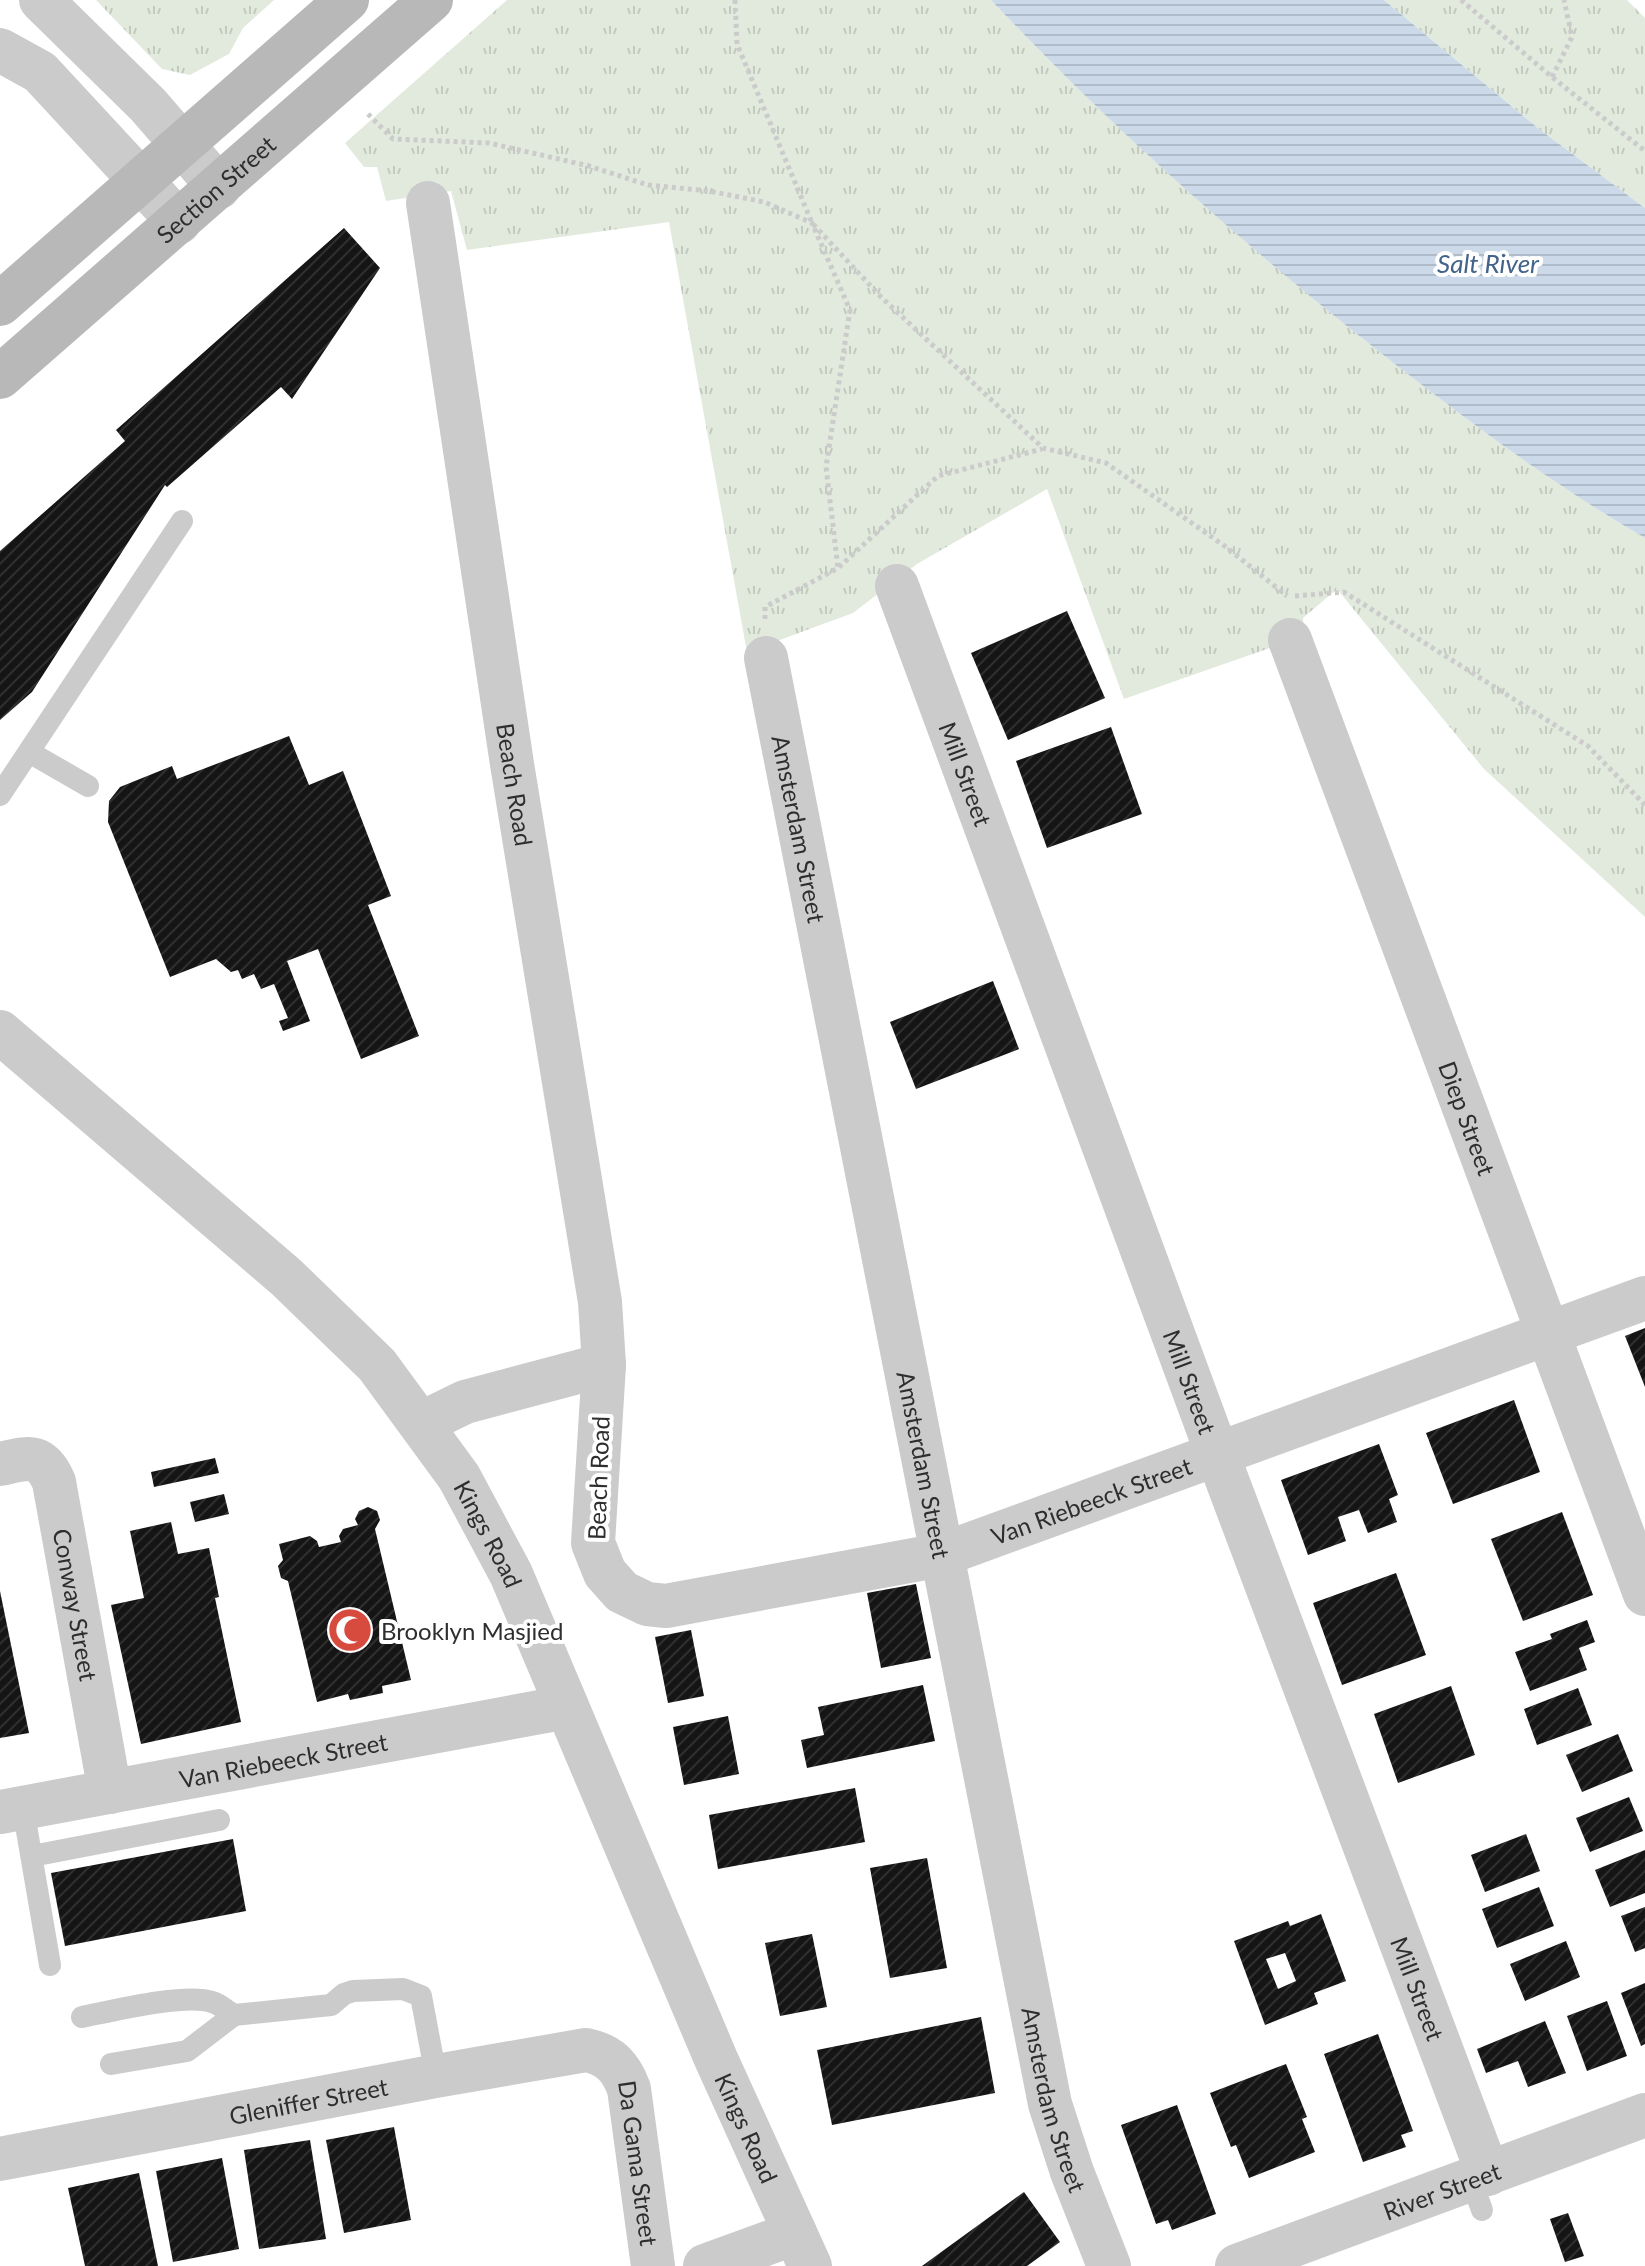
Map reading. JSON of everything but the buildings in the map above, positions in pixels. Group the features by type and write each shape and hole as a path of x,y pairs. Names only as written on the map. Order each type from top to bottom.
{"street":[{"path":"41,0 184,145 219,187"},
{"path":"0,304 347,0"},
{"name":"Section Street","path":"0,377 431,0"},
{"path":"0,50 40,72 179,222"},
{"name":"Beach Road","path":"428,203 512,764 600,1302 604,1365 593,1543 597,1559 615,1586"},
{"name":"Mill Street","path":"897,586 1218,1456 1480,2188"},
{"name":"Diep Street","path":"1290,640 1645,1594"},
{"name":"Amsterdam Street","path":"766,658 1050,2104 1072,2172 1109,2266"},
{"name":"Kings Road","path":"0,1032 286,1277 377,1365 459,1477 485,1520 511,1574 716,2059 802,2250"},
{"name":"Van Riebeeck Street","path":"615,1586 638,1601 666,1606 941,1555 1645,1298"},
{"path":"422,1423 465,1402 604,1365"},
{"name":"Conway Street","path":"0,1464 39,1460 47,1466 54,1482 110,1792"},
{"name":"Van Riebeeck Street","path":"12,1810 567,1707"},
{"name":"Gleniffer Street","path":"0,2159 586,2050 602,2054 615,2063"},
{"name":"Da Gama Street","path":"615,2063 624,2074 629,2089 653,2266"},
{"name":"River Street","path":"1237,2266 1480,2188 1645,2115"},
{"path":"705,2266 802,2250"}],"lane":[{"path":"0,795 182,521"},
{"path":"29,752 88,786"},
{"path":"12,1810 32,1856 50,1965"},
{"path":"32,1856 219,1820"},
{"path":"111,2064 181,2054 201,2043 234,2015 331,2005 353,1991 409,1990 421,1996 436,2076"},
{"path":"82,2017 191,2000 214,2002 234,2015"}],"path":[{"path":"735,0 737,44 850,310 826,467 838,568"},
{"path":"1461,0 1645,151"},
{"path":"1552,77 1572,37 1564,0"},
{"path":"368,114 393,139 489,143 589,166 648,185 709,191 764,202 812,223 881,297 1043,448"},
{"path":"766,658 765,607 838,568 938,476 1043,448 1106,463 1226,547 1287,596 1344,592 1588,746 1645,805"},
{"path":"1287,596 1289,613 1298,630 1290,640"}],"green space":[{"path":"96,0 274,0 243,28 229,54 190,75 162,69"},
{"path":"507,0 991,0 1123,132 1310,296 1498,442 1570,492 1645,538 1645,917 1484,769 1337,589 1303,618 1304,636 1124,699 1047,489 917,564 853,613 747,652 669,222 467,250 451,191 386,201 377,167 364,167 345,143"},
{"path":"1384,0 1627,0 1645,18 1645,208 1539,129"}],"water":[{"name":"Salt River","path":"991,0 1384,0 1539,129 1645,208 1645,538 1495,440 1306,292 1212,213 1121,130"}],"place":[{"name":"Brooklyn Masjied","path":"350,1630"}]}
